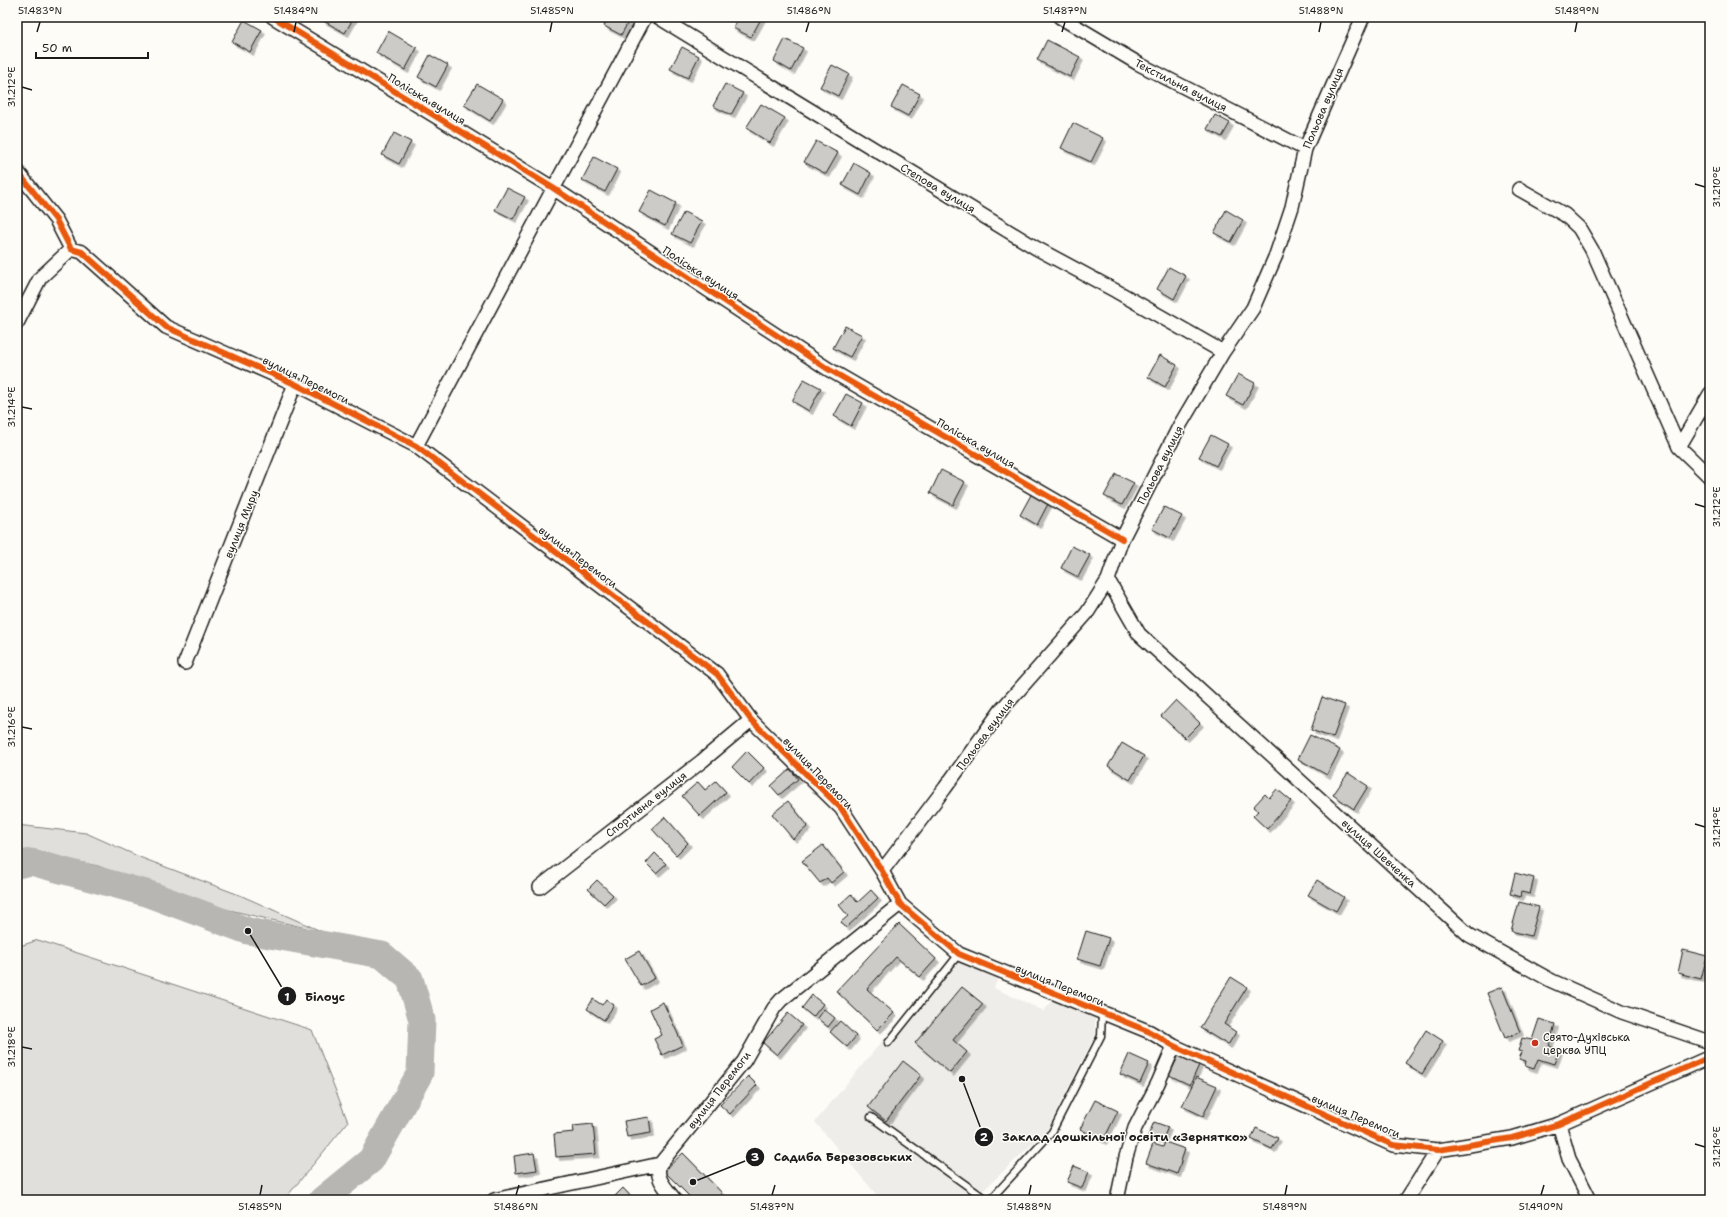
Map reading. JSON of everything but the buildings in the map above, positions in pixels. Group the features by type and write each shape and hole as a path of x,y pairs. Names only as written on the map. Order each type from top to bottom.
{"street":[{"name":"Поліська вулиця","path":"273,17 553,188 828,369 1122,539"},
{"path":"416,446 645,17"},
{"name":"Степова вулиця","path":"658,17 1036,248 1116,290 1222,352"},
{"name":"Текстильна вулиця","path":"1060,17 1139,64 1305,149"},
{"name":"Польова вулиця","path":"882,871 1002,709 1087,613 1108,580 1122,539 1180,425 1222,352 1252,308 1276,255 1292,207 1305,149 1363,17"},
{"path":"17,171 56,220 71,249 40,278 17,323"},
{"path":"1519,189 1565,215 1579,228 1592,250 1679,448 1710,476"},
{"name":"вулиця Перемоги","path":"71,249 82,252 166,327 295,384 416,446 717,674 751,720 841,808 882,871 900,904 959,954 1150,1032 1174,1046 1393,1145 1438,1150 1512,1138 1559,1124 1710,1057"},
{"name":"вулиця Миру","path":"185,663 260,477 295,384"},
{"path":"1679,448 1710,394"},
{"name":"вулиця Шевченка","path":"1108,580 1139,634 1469,935 1552,981 1622,1012 1710,1042"},
{"name":"Спортивна вулиця","path":"540,887 702,761 751,720"},
{"name":"вулиця Перемоги","path":"660,1164 744,1061 774,1008 781,1000 900,904"},
{"path":"1117,1200 1126,1157 1136,1128 1174,1046"},
{"path":"1559,1124 1569,1159 1590,1200"},
{"path":"1406,1200 1438,1150"},
{"path":"494,1200 660,1164"},
{"path":"660,1164 657,1170 658,1177 675,1200"}],"lane":[{"path":"888,1043 959,954"},
{"path":"990,1200 1052,1132 1101,1036 1102,1013"},
{"path":"871,1118 987,1200"}],"shaded area":[{"path":"17,825 86,833 142,858 242,896 323,932 191,901 98,866 38,853 17,854"},
{"path":"38,940 312,1030 348,1122 284,1200 17,1200 17,947"},
{"path":"952,957 999,976 994,988 1044,1011 1053,999 1095,1018 1095,1035 1047,1130 973,1200 881,1200 815,1122"}],"waterway":[{"path":"17,865 31,862 146,893 248,931 382,955 410,979 422,1020 420,1073 371,1160 322,1200"}],"cycle path":[{"path":"273,17 553,188 828,369 1122,539"},
{"path":"17,171 56,220 71,249 82,252 166,327 295,384 416,446 717,674 751,720 841,808 882,871 900,904 959,954 1150,1032 1174,1046 1393,1145 1438,1150 1512,1138 1559,1124 1710,1057"}],"place":[{"name":"Білоус","path":"248,931"},
{"name":"Свято-Духівська церква УПЦ","path":"1535,1043"},
{"name":"Заклад дошкільної освіти «Зернятко»","path":"962,1079"},
{"name":"Садиба Березовських","path":"693,1182"}]}
